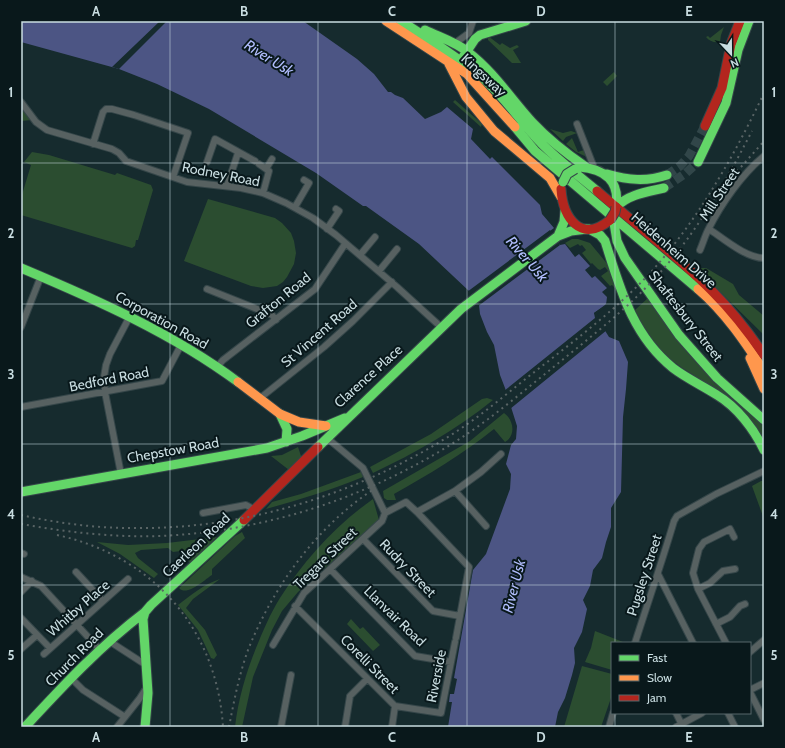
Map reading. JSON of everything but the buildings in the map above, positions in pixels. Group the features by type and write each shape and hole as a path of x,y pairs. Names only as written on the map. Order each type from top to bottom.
{"main road":[{"name":"Kingsway","path":"386,21 467,74 484,91 528,144 554,161"},
{"name":"Kingsway","path":"401,21 461,60 492,87 554,161"},
{"path":"407,21 454,44 471,42"},
{"path":"446,60 454,62 461,60 471,42 485,32 517,25 526,21"},
{"path":"732,42 731,32 736,21"},
{"path":"705,126 722,88 732,42 740,21"},
{"path":"698,162 726,103 738,50 749,21"},
{"path":"471,42 476,58 499,80 531,121 548,139 567,155 595,170 615,184 618,192 615,212"},
{"path":"446,60 455,73 466,97 486,123 550,178 561,197 565,211 573,223 600,235 606,244 623,298 639,330 650,345 673,368 719,396 734,409 757,436 764,450"},
{"name":"Heidenheim Drive","path":"554,161 685,266 723,302 764,355"},
{"name":"Heidenheim Drive","path":"554,161 705,295 746,344 764,371"},
{"path":"561,197 562,182 567,174 575,169 595,170 626,180 641,181 656,179 667,175"},
{"path":"556,237 571,231 602,227 615,212 633,196 664,188"},
{"path":"556,237 564,222 565,211"},
{"name":"Shaftesbury Street","path":"615,212 616,238 620,252 670,322 691,349 718,379 764,420"},
{"name":"Clarence Place","path":"326,426 348,417 441,327 466,305 556,237"},
{"name":"Corporation Road","path":"21,268 88,296 130,316 182,345 217,367 280,414"},
{"path":"723,302 764,343"},
{"path":"728,322 745,349 764,389"},
{"path":"280,414 299,422 326,426 327,438"},
{"path":"280,414 287,429 286,442"},
{"name":"Caerleon Road","path":"145,612 255,510 348,417"},
{"name":"Chepstow Road","path":"21,492 257,450 286,442 326,426"},
{"path":"145,612 142,627 148,685 148,712 145,727"},
{"name":"Church Road","path":"25,727 71,678 109,641 145,612"}],"street":[{"path":"454,44 471,42 473,21"},
{"name":"Rodney Road","path":"21,102 41,126 52,131 112,149 119,153 126,161 192,183 227,186 263,193 295,207 328,229 392,282 441,327"},
{"path":"93,144 104,110 112,109 188,133 173,177"},
{"path":"578,124 595,170"},
{"path":"208,162 215,139 257,163 269,172 263,193"},
{"path":"227,186 238,153"},
{"name":"Mill Street","path":"700,250 709,229 736,186 751,168 764,156"},
{"path":"266,169 272,159"},
{"path":"295,207 309,183 304,180"},
{"path":"328,229 339,211 336,209"},
{"path":"709,229 748,254 756,258 764,258"},
{"path":"360,256 375,237"},
{"name":"Grafton Road","path":"217,367 223,360 315,289 345,244"},
{"path":"379,272 397,249"},
{"path":"21,327 41,276"},
{"name":"St Vincent Road","path":"259,399 334,338 392,282"},
{"path":"207,290 272,315 276,320"},
{"path":"121,474 104,392 104,377 110,354 130,316"},
{"name":"Bedford Road","path":"21,407 162,381 182,345"},
{"path":"327,438 363,468 385,513 406,502 417,512 455,491 481,472 501,454"},
{"name":"Pugsley Street","path":"636,641 674,521 677,516 716,494 764,471"},
{"path":"455,491 486,526"},
{"path":"203,513 246,506 255,510"},
{"name":"Riverside","path":"417,512 469,567 441,713"},
{"name":"Tregare Street","path":"273,645 304,593 382,521 385,513"},
{"path":"725,642 698,589 693,573 699,548 708,539 730,529 734,537"},
{"name":"Rudry Street","path":"363,539 433,611 460,616"},
{"name":"Llanvair Road","path":"330,569 415,656 451,662"},
{"path":"698,589 710,583 723,571 735,569"},
{"path":"76,572 103,601"},
{"path":"658,574 692,642"},
{"path":"21,577 41,586 100,650"},
{"name":"Whitby Place","path":"44,654 128,579"},
{"path":"21,592 32,581"},
{"path":"716,624 730,617 740,606 745,604"},
{"name":"Corelli Street","path":"295,606 395,706 441,713"},
{"path":"21,618 50,648"},
{"path":"21,649 37,635"},
{"path":"751,651 764,640"},
{"path":"109,641 146,665"},
{"path":"281,727 291,675"},
{"path":"71,678 83,690 125,717"},
{"path":"345,727 350,696 367,679"},
{"path":"751,690 764,683"},
{"path":"117,727 148,685"},
{"path":"751,693 764,720"},
{"path":"392,727 395,706"},
{"path":"608,727 613,714"},
{"path":"676,714 680,726 700,714"},
{"path":"728,714 735,727"}],"green space":[{"path":"724,27 720,42 709,40 706,37 708,36 710,38"},
{"path":"488,36 500,45 502,43 510,48 517,45 519,47 513,50 521,63 512,63 488,40"},
{"path":"614,72 617,76 607,86 603,82"},
{"path":"455,100 482,124 481,127 453,102"},
{"path":"24,110 32,120 21,121 21,114"},
{"path":"550,129 563,133 571,131 577,133 566,137 563,141"},
{"path":"572,138 578,152 584,150 587,157 576,152 566,144"},
{"path":"32,152 49,155 115,175 117,173 151,185 153,190 135,246 132,248 21,215 21,198 31,165 24,162"},
{"path":"208,199 275,218 282,223 291,233 296,253 294,264 283,282 277,286 263,288 251,286 184,261"},
{"path":"572,239 578,239 590,243 609,266 617,290 612,285 610,286 601,276 608,271 605,267 600,270 598,269 592,263 591,264 582,253 586,250 582,245 580,246 578,244 570,248 565,243"},
{"path":"694,268 706,268 733,284 739,295 764,316 764,335 712,284 693,270"},
{"path":"648,298 687,352 729,396 764,425 764,442 741,411 732,403 673,361 657,347 644,329 635,310"},
{"path":"487,398 493,400 450,431 420,449 373,473 370,467 431,434 482,399"},
{"path":"504,413 512,424 511,436 505,442 494,429 445,464 394,494 396,500 387,500 384,498 383,491 470,441"},
{"path":"298,447 302,459 289,470 271,456 282,455"},
{"path":"361,472 363,477 351,482 266,509 272,502 301,494"},
{"path":"764,481 764,519 752,486"},
{"path":"373,499 379,520 298,592 282,611 272,630 253,677 242,727 235,727 240,697 249,667 264,629 280,598 299,570 322,544 346,520"},
{"path":"242,532 245,538 212,569 212,575 191,589 182,590 179,588 235,536"},
{"path":"217,537 190,563 181,551 173,552 168,548 141,550 135,553 138,558 158,574 154,578 120,554 97,542 128,545 167,543"},
{"path":"220,579 193,599 186,608 205,630 217,655 214,659 211,658 198,630 178,605 203,587"},
{"path":"351,619 360,629 363,627 380,645 373,651 347,624"},
{"path":"595,631 623,642 611,642 611,670 585,662 591,648"},
{"path":"582,666 611,674 611,698 601,727 564,727"}],"water":[{"name":"River Usk","path":"21,21 303,21 357,59 374,74 388,92 403,98 425,119 441,112 447,107 473,129 471,139 490,159 492,157 540,205 542,214 554,228 550,231 560,245 565,244 575,257 579,254 590,266 585,270 592,278 595,276 607,288 602,292 607,297 606,305 594,313 609,337 619,341 628,362 623,417 621,492 611,508 611,527 602,558 593,570 590,586 583,600 587,609 582,632 574,648 575,663 565,698 558,712 555,727 448,727 452,702 449,702 450,694 454,694 457,679 454,678 473,570 486,554 510,489 511,474 506,464 511,445 516,439 517,426 500,375 494,345 480,314 479,305 469,291 419,244 366,206 363,206 316,173 209,109 157,84 119,69 21,42"}],"pier":[{"path":"160,21 167,21 119,69 112,67"},
{"path":"550,230 560,245 477,307 467,292"},
{"path":"608,301 607,306 597,314 607,330 510,409 504,391 595,318 594,313"}],"tunnel":[{"path":"667,175 680,166 689,156 705,126"},
{"path":"664,188 686,173 698,162"}],"railway":[{"path":"21,515 76,524 117,528 173,527 215,523 297,505 338,491 377,475 415,456 471,422 576,340 607,314 651,272 684,231 714,187 764,93"},
{"path":"21,524 118,536 177,535 252,525 289,516 361,491 429,458 473,430 506,405 604,326 654,279 696,227 720,189 752,131"},
{"path":"733,176 764,141"},
{"path":"229,727 239,678 248,650 258,627 284,581 315,540 333,521 374,489"},
{"path":"57,535 91,545 123,560 150,579 174,602 193,629 208,659 218,691 223,727"}],"traffic: fast":[{"path":"401,21 433,41 484,79 499,94 541,143 597,191"},
{"path":"463,57 475,39 480,35 526,21"},
{"path":"698,162 726,103 738,50 749,21"},
{"path":"425,30 458,45 468,52 486,68 538,128 558,146 586,167"},
{"path":"515,127 535,151 698,289"},
{"path":"580,167 597,170 609,178 616,190 616,207"},
{"path":"563,182 567,174 575,169"},
{"path":"607,174 622,178 637,179 652,179 667,175"},
{"path":"616,207 632,196 664,188"},
{"path":"558,236 564,222 565,211"},
{"path":"614,223 617,241 625,258 679,335 717,378 764,420"},
{"path":"318,447 461,309 558,236 571,231 587,229"},
{"path":"589,229 600,235 605,241 629,310 647,341 673,368 717,395 738,412 755,434 764,450"},
{"path":"21,268 106,305 160,333 213,364 238,382"},
{"path":"280,414 287,429 286,442"},
{"path":"21,492 267,448 302,436 345,418"},
{"path":"145,727 148,693 143,619 145,612 244,520"},
{"path":"25,727 97,653 145,612"}],"traffic: slow":[{"path":"386,21 467,74 515,127"},
{"path":"449,64 466,97 494,131 550,178 561,197"},
{"path":"698,289 726,317 764,371"},
{"path":"750,358 764,389"},
{"path":"238,382 280,414 299,422 326,426"}],"traffic: jam":[{"path":"705,126 722,88 731,44 740,21"},
{"path":"561,189 565,209 575,224 582,228 590,229 600,227 610,220"},
{"path":"597,191 670,252 712,291 740,322 764,355"},
{"path":"610,220 616,207"},
{"path":"244,520 318,447"}]}
